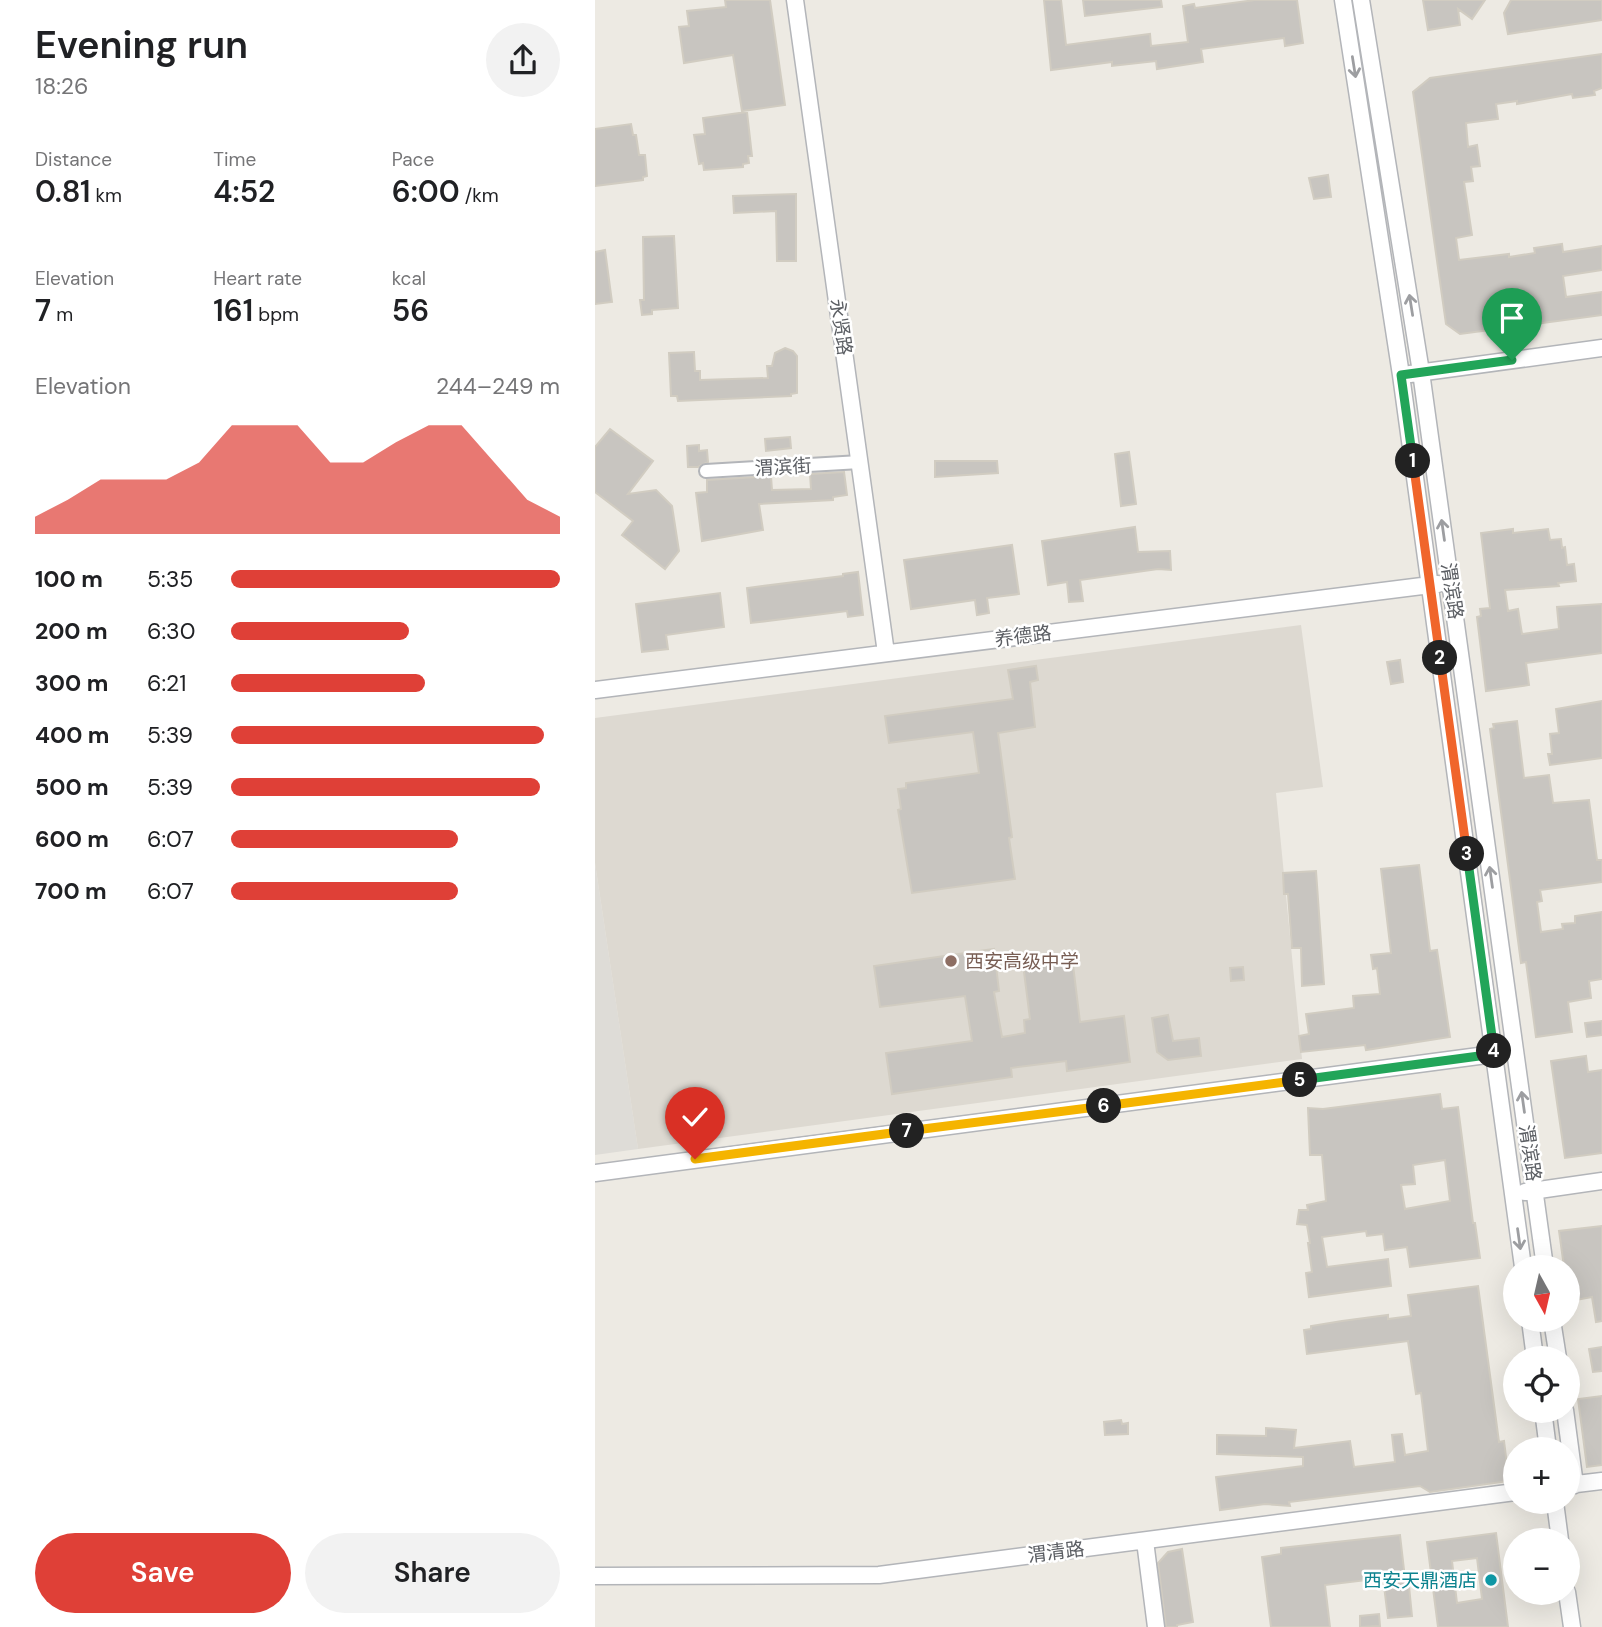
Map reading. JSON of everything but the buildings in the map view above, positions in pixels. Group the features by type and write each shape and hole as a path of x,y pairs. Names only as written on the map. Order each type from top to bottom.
{"street":[{"name":"永贤路","path":"795,0 886,653"},
{"name":"渭滨路","path":"1343,0 1401,375 1521,1255"},
{"name":"渭滨路","path":"1361,0 1421,372 1543,1255"},
{"path":"1401,375 1602,348"},
{"name":"渭滨街","path":"706,471 860,462"},
{"name":"养德路","path":"595,690 1451,582"},
{"path":"595,1172 1494,1054"},
{"path":"1513,1194 1602,1181"},
{"path":"1580,1484 1602,1481"},
{"name":"渭清路","path":"595,1576 879,1576 1503,1494"},
{"path":"1145,1541 1156,1627"},
{"path":"1569,1605 1572,1627"}],"shaded area":[{"name":"西安高级中学","path":"1301,625 1323,787 1276,793 1302,1059 638,1149 595,863 595,718"},
{"path":"595,863 638,1149 595,1155"}],"place":[{"name":"西安高级中学","path":"951,961"},
{"name":"西安天鼎酒店","path":"1491,1580"}],"route":[{"path":"695,1159 1494,1054 1401,375 1512,360"}]}
